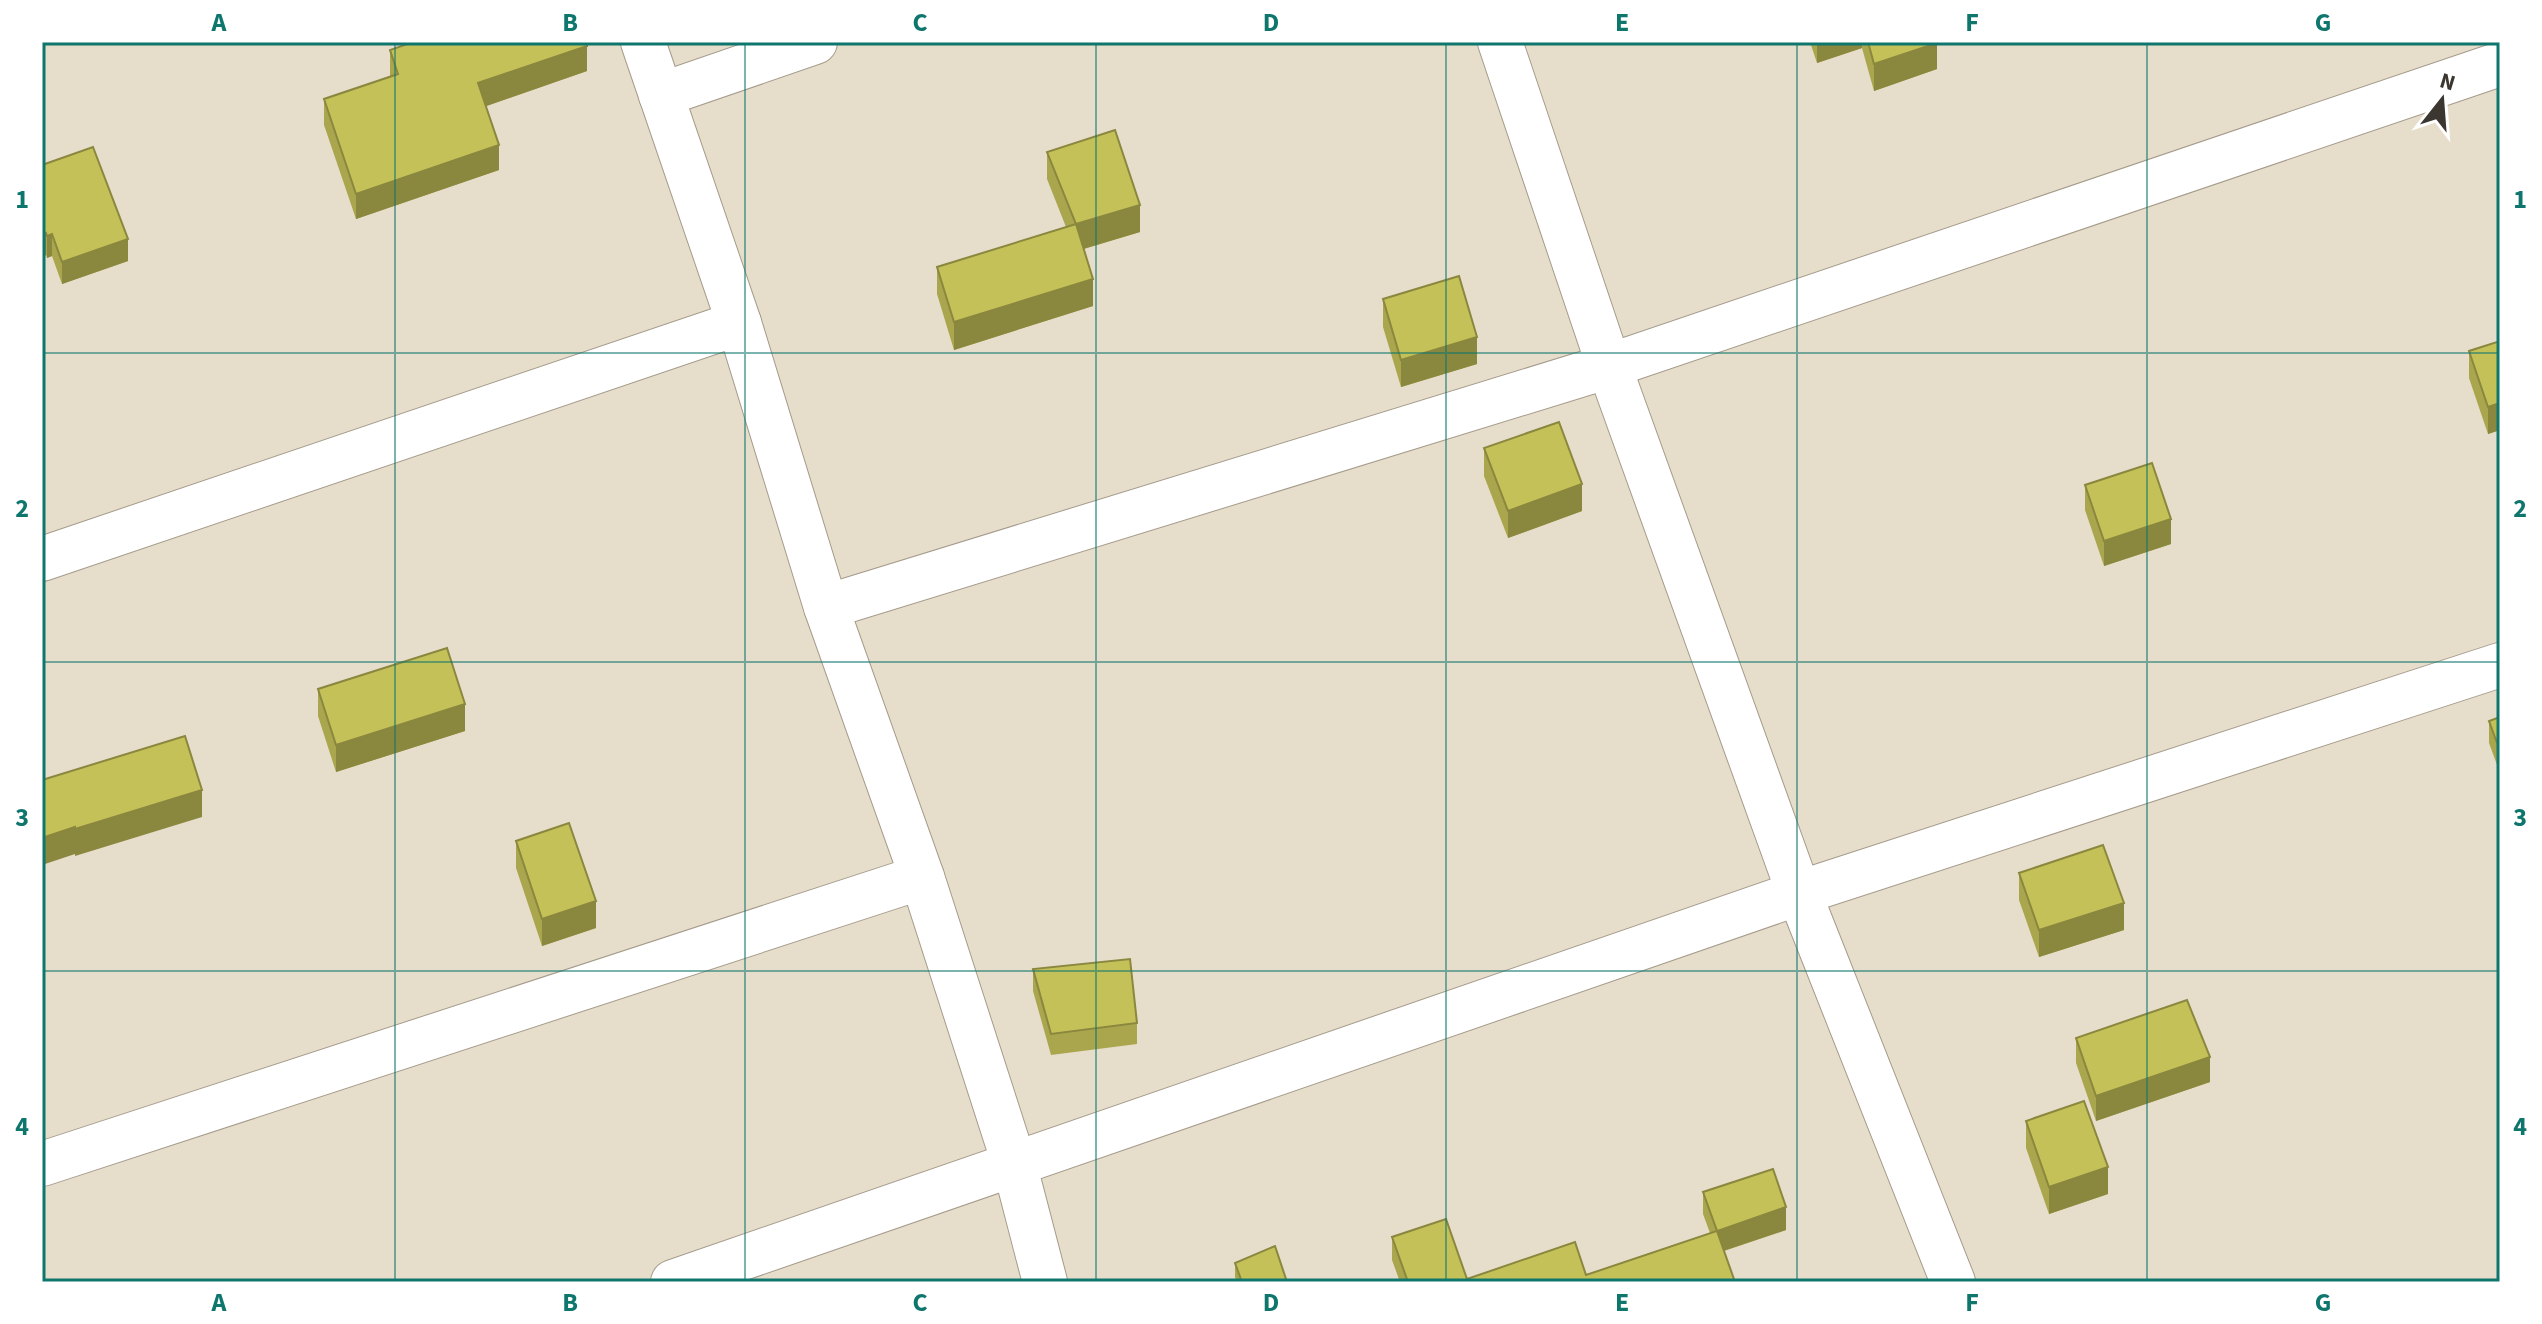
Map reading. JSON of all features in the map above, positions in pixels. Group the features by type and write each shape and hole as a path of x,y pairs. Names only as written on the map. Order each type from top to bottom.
{"street":[{"path":"643,42 739,323 826,607 922,877 1014,1163 1045,1282"},
{"path":"661,95 815,42"},
{"path":"1500,42 1609,366 1799,893 1953,1282"},
{"path":"826,607 1609,366 2500,64"},
{"path":"42,559 739,323"},
{"path":"673,1282 1799,893 2500,665"},
{"path":"42,1164 922,877"}],"building":[{"path":"413,42 586,42 587,46 478,83 499,145 356,194 324,99 398,74 390,50"},
{"path":"1868,42 1937,42 1937,43 1874,64"},
{"path":"1115,130 1140,205 1076,224 1047,152"},
{"path":"93,147 128,239 62,262 52,234 42,235 42,165"},
{"path":"1076,224 1093,279 954,322 937,267"},
{"path":"1459,276 1477,337 1401,360 1383,299"},
{"path":"2500,341 2500,403 2488,407 2469,351"},
{"path":"1559,422 1582,484 1508,511 1484,448"},
{"path":"2152,463 2171,519 2104,541 2085,485"},
{"path":"447,648 465,704 336,745 318,689"},
{"path":"2500,717 2500,751 2489,721"},
{"path":"185,736 202,790 42,838 42,780"},
{"path":"569,823 596,901 542,919 516,841"},
{"path":"2103,845 2124,903 2039,930 2019,873"},
{"path":"1130,959 1137,1023 1051,1034 1033,969"},
{"path":"2187,1000 2210,1057 2096,1096 2076,1038"},
{"path":"2084,1101 2108,1167 2049,1187 2026,1121"},
{"path":"1773,1169 1786,1207 1717,1231 1703,1192"},
{"path":"1446,1219 1467,1279 1575,1242 1586,1275 1717,1231 1735,1282 1408,1282 1392,1237"},
{"path":"1275,1246 1287,1282 1242,1282 1235,1263"}]}
